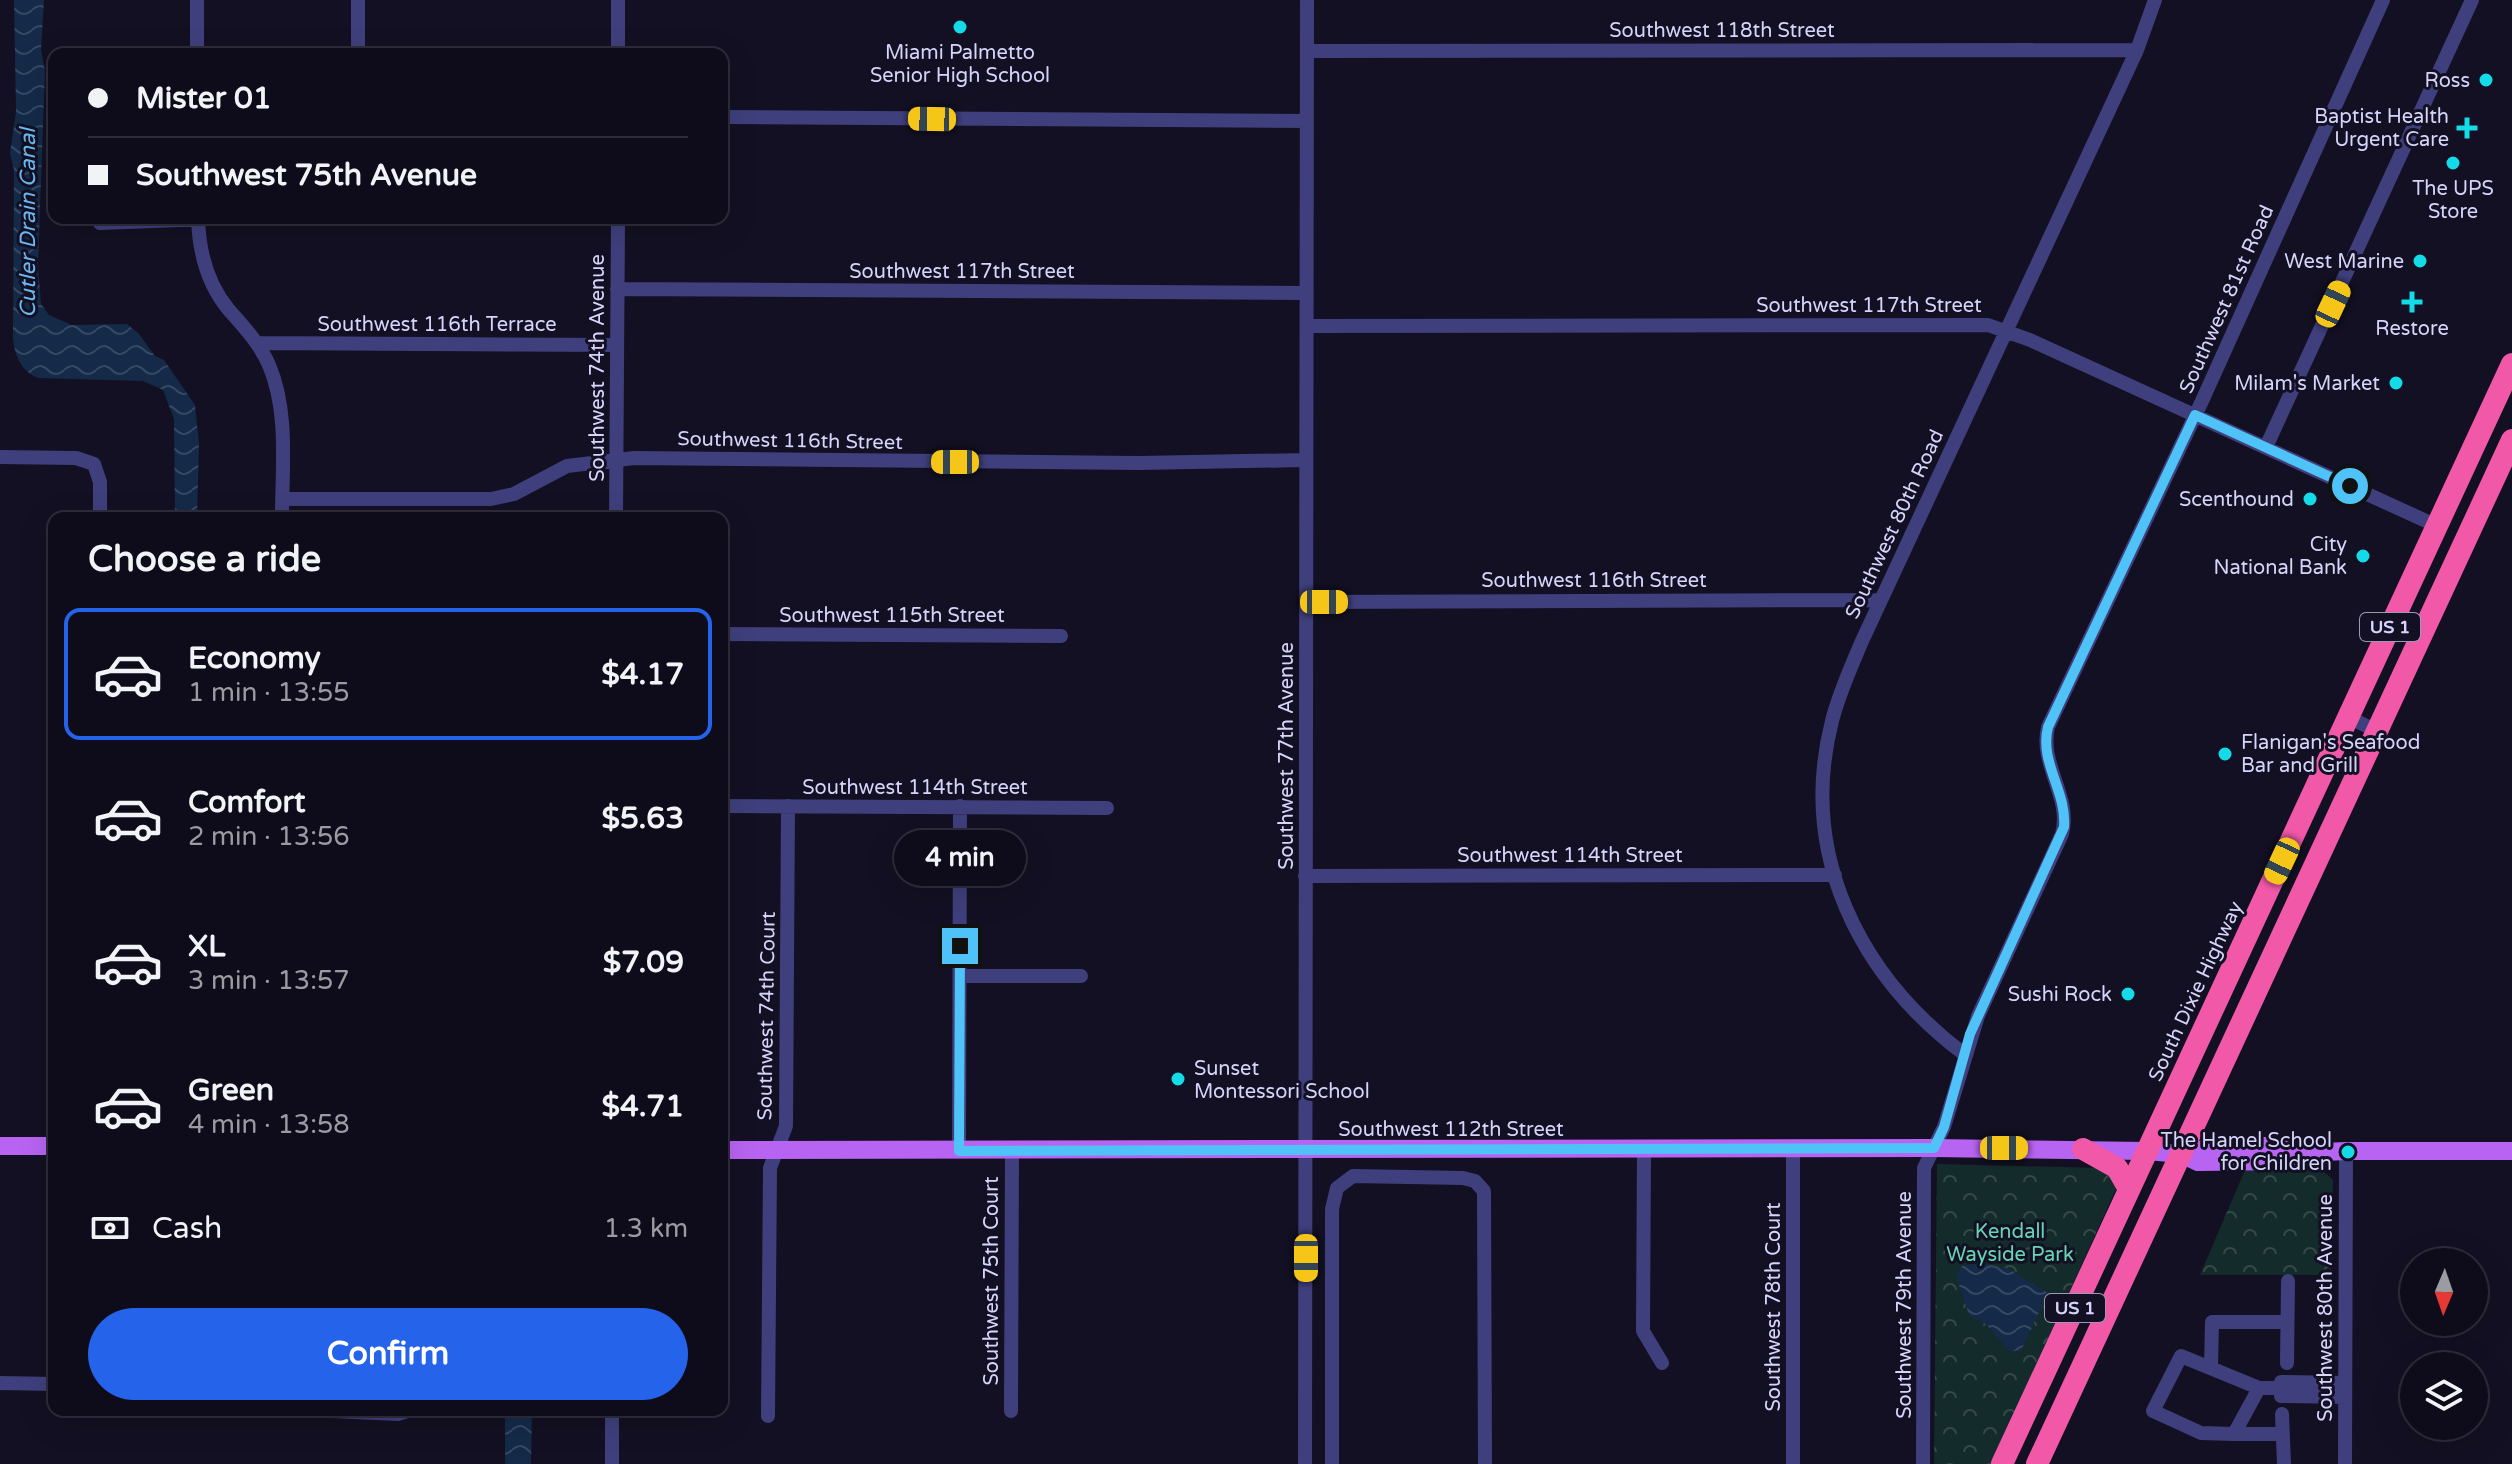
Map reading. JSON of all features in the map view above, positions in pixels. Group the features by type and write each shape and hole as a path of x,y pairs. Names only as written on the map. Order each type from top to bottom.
{"highway":[{"name":"South Dixie Highway","path":"2002,1464 2512,364"},
{"name":"US 1","path":"2037,1464 2512,440"},
{"path":"2437,526 2444,532 2449,550 2442,591"},
{"path":"2083,1149 2117,1168 2129,1189"}],"main road":[{"path":"0,1146 48,1146"},
{"name":"Southwest 112th Street","path":"728,1150 1934,1148 2083,1149 2181,1154 2204,1147 2286,1148 2301,1153 2512,1151"}],"street":[{"path":"197,0 197,48"},
{"path":"358,0 358,48"},
{"path":"618,0 618,48"},
{"name":"Southwest 77th Avenue","path":"1305,1464 1307,0"},
{"name":"Southwest 80th Road","path":"1964,1054 1916,1015 1882,975 1851,921 1835,875 1824,799 1828,737 1844,683 2137,50 2155,0"},
{"name":"Southwest 81st Road","path":"1934,1148 1944,1127 1978,1016 2064,827 2064,809 2046,755 2048,727 2195,415 2383,0"},
{"path":"2266,447 2472,0"},
{"name":"Southwest 118th Street","path":"1308,51 2137,50"},
{"path":"728,117 1307,121"},
{"path":"199,224 203,258 212,283 257,343 269,364 279,397 282,512"},
{"name":"Southwest 74th Avenue","path":"616,512 618,224"},
{"name":"Southwest 117th Street","path":"617,289 1306,293"},
{"name":"Southwest 117th Street","path":"1307,326 1988,325 2195,415 2437,526"},
{"name":"Southwest 116th Terrace","path":"257,343 617,345"},
{"path":"0,457 76,458 94,464 100,482 100,512"},
{"name":"Southwest 116th Street","path":"282,499 491,499 514,494 567,466 616,460 1108,463 1306,460"},
{"name":"Southwest 116th Street","path":"1306,602 1881,600"},
{"name":"Southwest 115th Street","path":"728,634 1061,636"},
{"path":"2348,717 2377,731"},
{"name":"Southwest 114th Street","path":"728,806 1107,808"},
{"name":"Southwest 74th Court","path":"768,1416 770,1168 786,1126 788,806"},
{"path":"959,1151 960,806"},
{"name":"Southwest 114th Street","path":"1305,876 1835,875"},
{"path":"960,976 1081,976"},
{"name":"Southwest 79th Avenue","path":"1923,1464 1924,1168 1934,1148"},
{"path":"1644,1150 1643,1331 1662,1363"},
{"name":"Southwest 78th Court","path":"1793,1150 1793,1464"},
{"name":"Southwest 75th Court","path":"1011,1411 1012,1151"},
{"name":"Southwest 80th Avenue","path":"2345,1464 2346,1151"},
{"path":"1332,1464 1332,1209 1337,1188 1353,1176 1463,1178 1475,1181 1484,1191 1485,1464"},
{"path":"2287,1363 2288,1281"},
{"path":"2211,1368 2212,1322 2287,1322"},
{"path":"2282,1434 2201,1433 2153,1411 2181,1356 2259,1388 2345,1390"},
{"path":"0,1383 48,1384"},
{"path":"2234,1434 2259,1388"},
{"path":"2282,1414 2284,1464"},
{"path":"612,1416 612,1464"}],"green space":[{"name":"Kendall Wayside Park","path":"1937,1164 2098,1168 2115,1180 2116,1189 1991,1464 1934,1464"},
{"path":"2245,1170 2322,1170 2333,1180 2331,1275 2200,1275"}],"water":[{"name":"Cutler Drain Canal","path":"14,0 44,0 41,50 45,71 38,264 41,304 49,315 72,325 127,324 139,334 155,356 164,360 195,405 199,444 197,512 175,512 174,419 163,390 143,381 38,378 23,367 17,357 13,339 14,170 10,153 16,112"},
{"path":"1981,1263 2009,1269 2048,1293 2021,1351 2009,1351 1986,1324 1969,1315 1956,1276 1962,1266"},
{"path":"505,1416 532,1416 531,1464 505,1464"}],"place":[{"name":"Miami Palmetto Senior High School","path":"960,27"},
{"name":"Ross","path":"2486,80"},
{"name":"Baptist Health Urgent Care","path":"2467,128"},
{"name":"The UPS Store","path":"2453,163"},
{"name":"West Marine","path":"2420,261"},
{"name":"Restore","path":"2412,302"},
{"name":"Milam's Market","path":"2396,383"},
{"name":"Scenthound","path":"2310,499"},
{"name":"City National Bank","path":"2363,556"},
{"name":"Flanigan's Seafood Bar and Grill","path":"2225,754"},
{"name":"Sushi Rock","path":"2128,994"},
{"name":"Sunset Montessori School","path":"1178,1079"},
{"name":"The Hamel School for Children","path":"2348,1152"}],"route":[{"path":"960,946 959,1151 1934,1148 1944,1127 1970,1034 2064,827 2064,809 2046,755 2048,727 2195,415 2350,486"}]}
